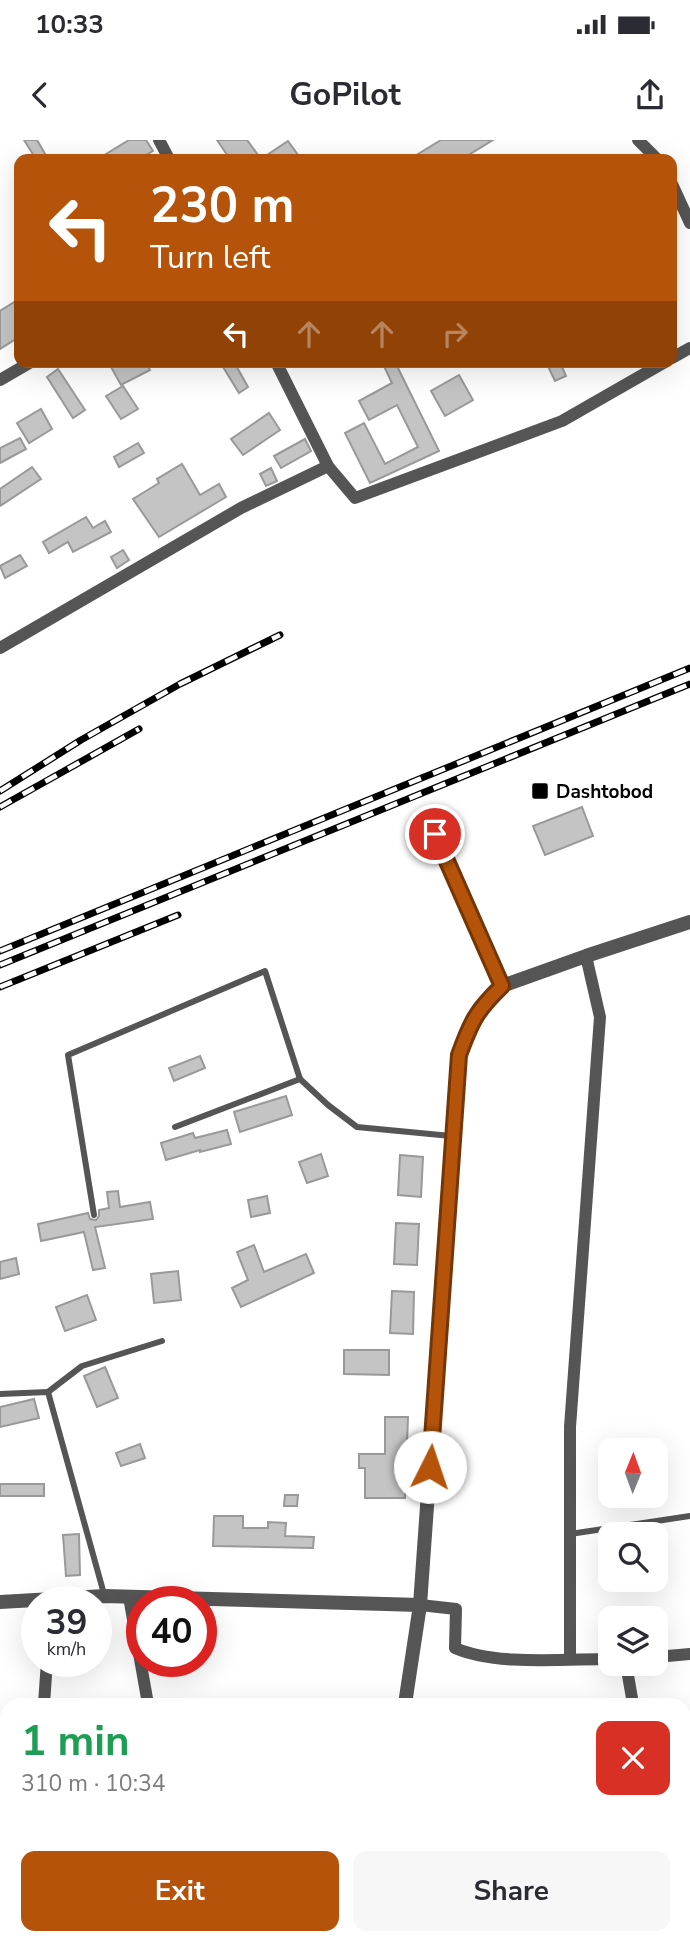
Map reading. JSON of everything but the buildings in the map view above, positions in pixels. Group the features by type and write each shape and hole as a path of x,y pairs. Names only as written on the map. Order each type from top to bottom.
{"street":[{"path":"639,140 652,154"},
{"path":"677,195 690,223"},
{"path":"0,380 21,368"},
{"path":"279,368 328,466 355,498 562,421 655,368"},
{"path":"0,648 241,508 328,466"},
{"path":"435,834 502,986"},
{"path":"406,1698 420,1605 459,1055 468,1028 480,1007 502,986 690,922"},
{"path":"570,1659 570,1427 600,1017 586,956"},
{"path":"217,1599 420,1605 456,1609 455,1647 465,1652 515,1659 598,1659"},
{"path":"0,1602 21,1601"},
{"path":"668,1656 690,1654"},
{"path":"628,1676 632,1698"},
{"path":"44,1698 46,1677"},
{"path":"143,1677 147,1698"}],"lane":[{"path":"94,1215 68,1055 265,971 300,1079 327,1105 357,1127 453,1136"},
{"path":"175,1127 300,1079"},
{"path":"0,1394 48,1392 82,1366 162,1340"},
{"path":"48,1392 102,1586"},
{"path":"570,1534 690,1516"}],"railway":[{"path":"0,791 81,740 180,684 280,635"},
{"path":"0,951 690,668"},
{"path":"0,965 690,684"},
{"path":"0,807 139,729"},
{"path":"0,987 178,915"}],"place":[{"name":"Dashtobod","path":"540,791"}],"route":[{"path":"430,1467 459,1055 468,1028 480,1007 502,986 435,834"}]}
